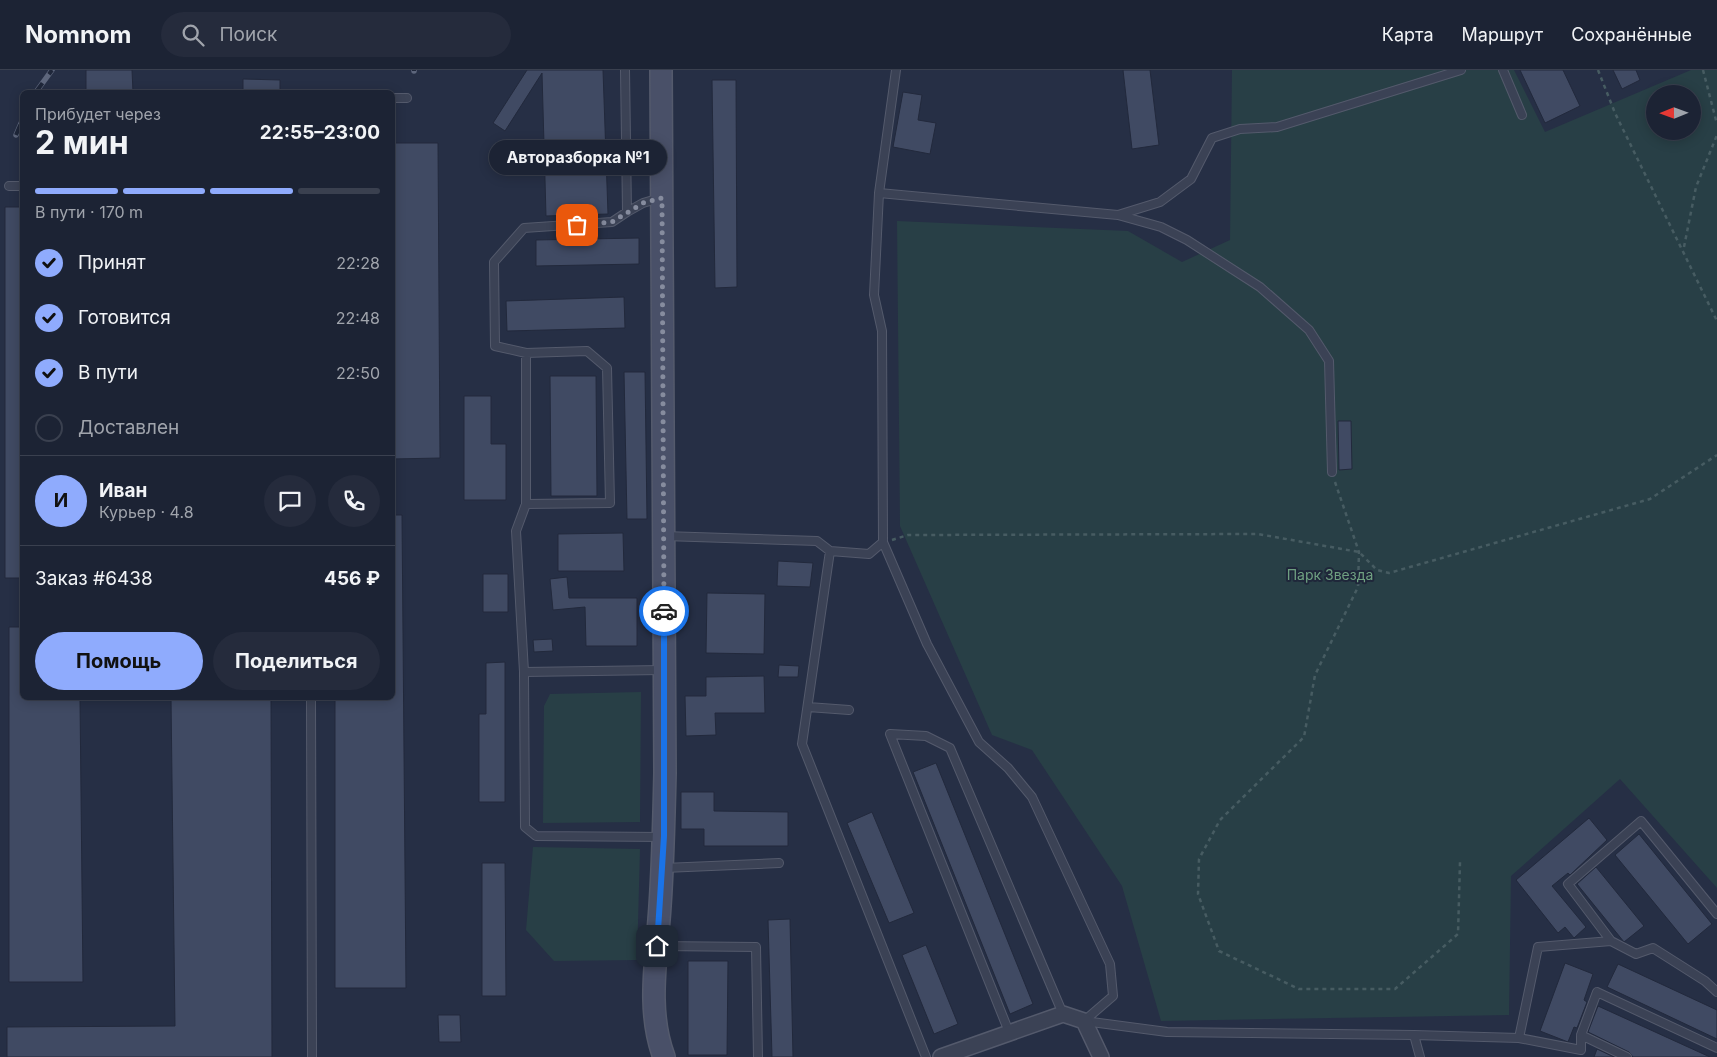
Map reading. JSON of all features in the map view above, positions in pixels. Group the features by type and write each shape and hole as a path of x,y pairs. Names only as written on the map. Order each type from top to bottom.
{"main road":[{"path":"661,70 664,836 653,1009 657,1038 664,1057"}],"street":[{"path":"941,1057 1063,1014 1084,1021 1101,1057"}],"lane":[{"path":"625,70 628,212"},
{"path":"896,70 879,193 874,295 882,331 883,542 927,644 978,742 1008,768 1032,797 1110,964 1113,996 1084,1021"},
{"path":"1118,215 1160,202 1191,178 1212,138 1240,129 1277,127 1461,70"},
{"path":"1503,70 1522,115"},
{"path":"395,98 407,98"},
{"path":"9,186 20,186"},
{"path":"879,193 1118,215 1161,227 1187,240 1260,287 1309,330 1330,361 1332,472"},
{"path":"526,504 610,503 607,368 587,351 526,353 495,346 494,262 524,228 612,222 643,203 662,198"},
{"path":"526,353 526,504 516,531 524,672 525,827 536,836 664,836"},
{"path":"664,536 817,541 830,551 870,554 883,542"},
{"path":"830,551 802,744 926,1057"},
{"path":"524,672 664,670"},
{"path":"310,700 312,1057"},
{"path":"808,707 849,710"},
{"path":"1010,1032 890,734 926,736 950,748 1063,1014"},
{"path":"1717,914 1641,821 1568,884 1611,941 1636,954 1652,948 1705,981 1717,992"},
{"path":"662,868 779,863"},
{"path":"1519,1038 1538,947 1611,941"},
{"path":"657,946 756,947 758,1057"},
{"path":"1084,1021 1168,1032 1519,1038 1581,1054 1581,1035 1597,992 1717,1048"},
{"path":"1414,1035 1420,1057"},
{"path":"1581,1035 1627,1057"}],"path":[{"path":"1598,70 1616,113 1684,249 1717,321"},
{"path":"1703,70 1717,124"},
{"path":"1684,249 1696,187 1717,135"},
{"path":"883,542 908,535 1258,534 1359,552 1378,570 1389,573 1650,499 1717,455"},
{"path":"1711,460 1717,460"},
{"path":"1332,472 1359,552 1358,587 1315,675 1304,737 1220,820 1199,860 1198,894 1219,952 1299,989 1395,989 1458,934 1460,862"}],"green space":[{"name":"Парк Звезда","path":"1232,70 1514,70 1545,132 1646,89 1646,140 1701,140 1701,85 1656,85 1691,70 1717,70 1717,888 1620,779 1511,876 1509,1015 1161,1021 1122,886 1032,750 992,735 900,526 897,221 1128,231 1182,262 1230,240"},
{"path":"641,692 640,822 543,823 544,706 550,694"},
{"path":"533,847 640,849 637,960 554,961 526,930"}],"building":[{"path":"86,70 132,70 133,90 86,90"},
{"path":"527,70 603,70 608,214 546,216 542,73 505,131 493,123"},
{"path":"1123,70 1150,70 1159,145 1132,149"},
{"path":"1520,70 1563,70 1580,106 1545,123"},
{"path":"1613,70 1636,70 1640,80 1622,89"},
{"path":"243,79 280,80 280,90 243,90"},
{"path":"712,80 736,80 737,287 715,288"},
{"path":"903,92 922,95 918,120 936,123 930,154 893,147"},
{"path":"395,143 438,143 440,458 395,459"},
{"path":"5,207 20,207 20,578 5,578"},
{"path":"639,238 639,264 536,266 536,240"},
{"path":"624,297 625,328 507,331 506,301"},
{"path":"624,372 645,372 647,519 627,519"},
{"path":"550,376 596,376 597,496 551,496"},
{"path":"464,396 491,396 491,444 506,444 506,500 464,500"},
{"path":"1338,421 1351,421 1352,469 1339,470"},
{"path":"395,515 402,515 406,988 335,988 335,700 395,700"},
{"path":"623,533 624,571 558,571 558,534"},
{"path":"778,561 813,563 810,587 777,586"},
{"path":"483,574 508,574 508,612 483,612"},
{"path":"567,577 569,598 637,598 637,646 586,646 585,607 553,610 550,579"},
{"path":"707,593 765,594 764,654 706,653"},
{"path":"9,627 20,627 20,700 80,700 83,982 9,982"},
{"path":"552,639 553,651 534,652 533,640"},
{"path":"505,662 505,802 479,802 479,714 486,714 486,663"},
{"path":"779,665 799,666 798,677 778,677"},
{"path":"764,676 765,713 715,713 716,735 686,736 685,696 706,696 706,677"},
{"path":"171,700 271,700 272,1057 7,1057 7,1027 175,1026"},
{"path":"936,763 1033,1004 1010,1014 913,772"},
{"path":"681,792 714,792 714,811 788,812 788,846 704,846 704,829 681,829"},
{"path":"872,812 914,913 889,923 847,823"},
{"path":"1589,818 1607,840 1570,875 1568,873 1552,886 1586,927 1574,938 1565,927 1558,933 1516,880"},
{"path":"1639,834 1712,924 1688,944 1615,855"},
{"path":"482,863 505,863 506,996 482,996"},
{"path":"1596,867 1644,926 1624,942 1577,884"},
{"path":"790,919 793,1057 772,1057 768,920"},
{"path":"926,945 958,1024 934,1034 902,955"},
{"path":"688,961 728,961 727,1055 688,1055"},
{"path":"1565,963 1593,974 1584,1000 1587,1002 1577,1028 1574,1027 1568,1042 1540,1031"},
{"path":"1618,964 1717,1010 1717,1039 1607,987"},
{"path":"1598,1006 1710,1057 1633,1057 1629,1052 1588,1032"},
{"path":"438,1015 460,1015 461,1042 439,1042"},
{"path":"1597,1049 1614,1057 1594,1057"}],"railway":[{"path":"37,90 52,70"},
{"path":"16,135 20,126"}],"way so far":[{"path":"577,225 612,222 643,203 662,198 664,611"}],"place":[{"name":"Авторазборка №1","path":"577,225"}],"route":[{"path":"657,946 664,836 664,611"}]}
